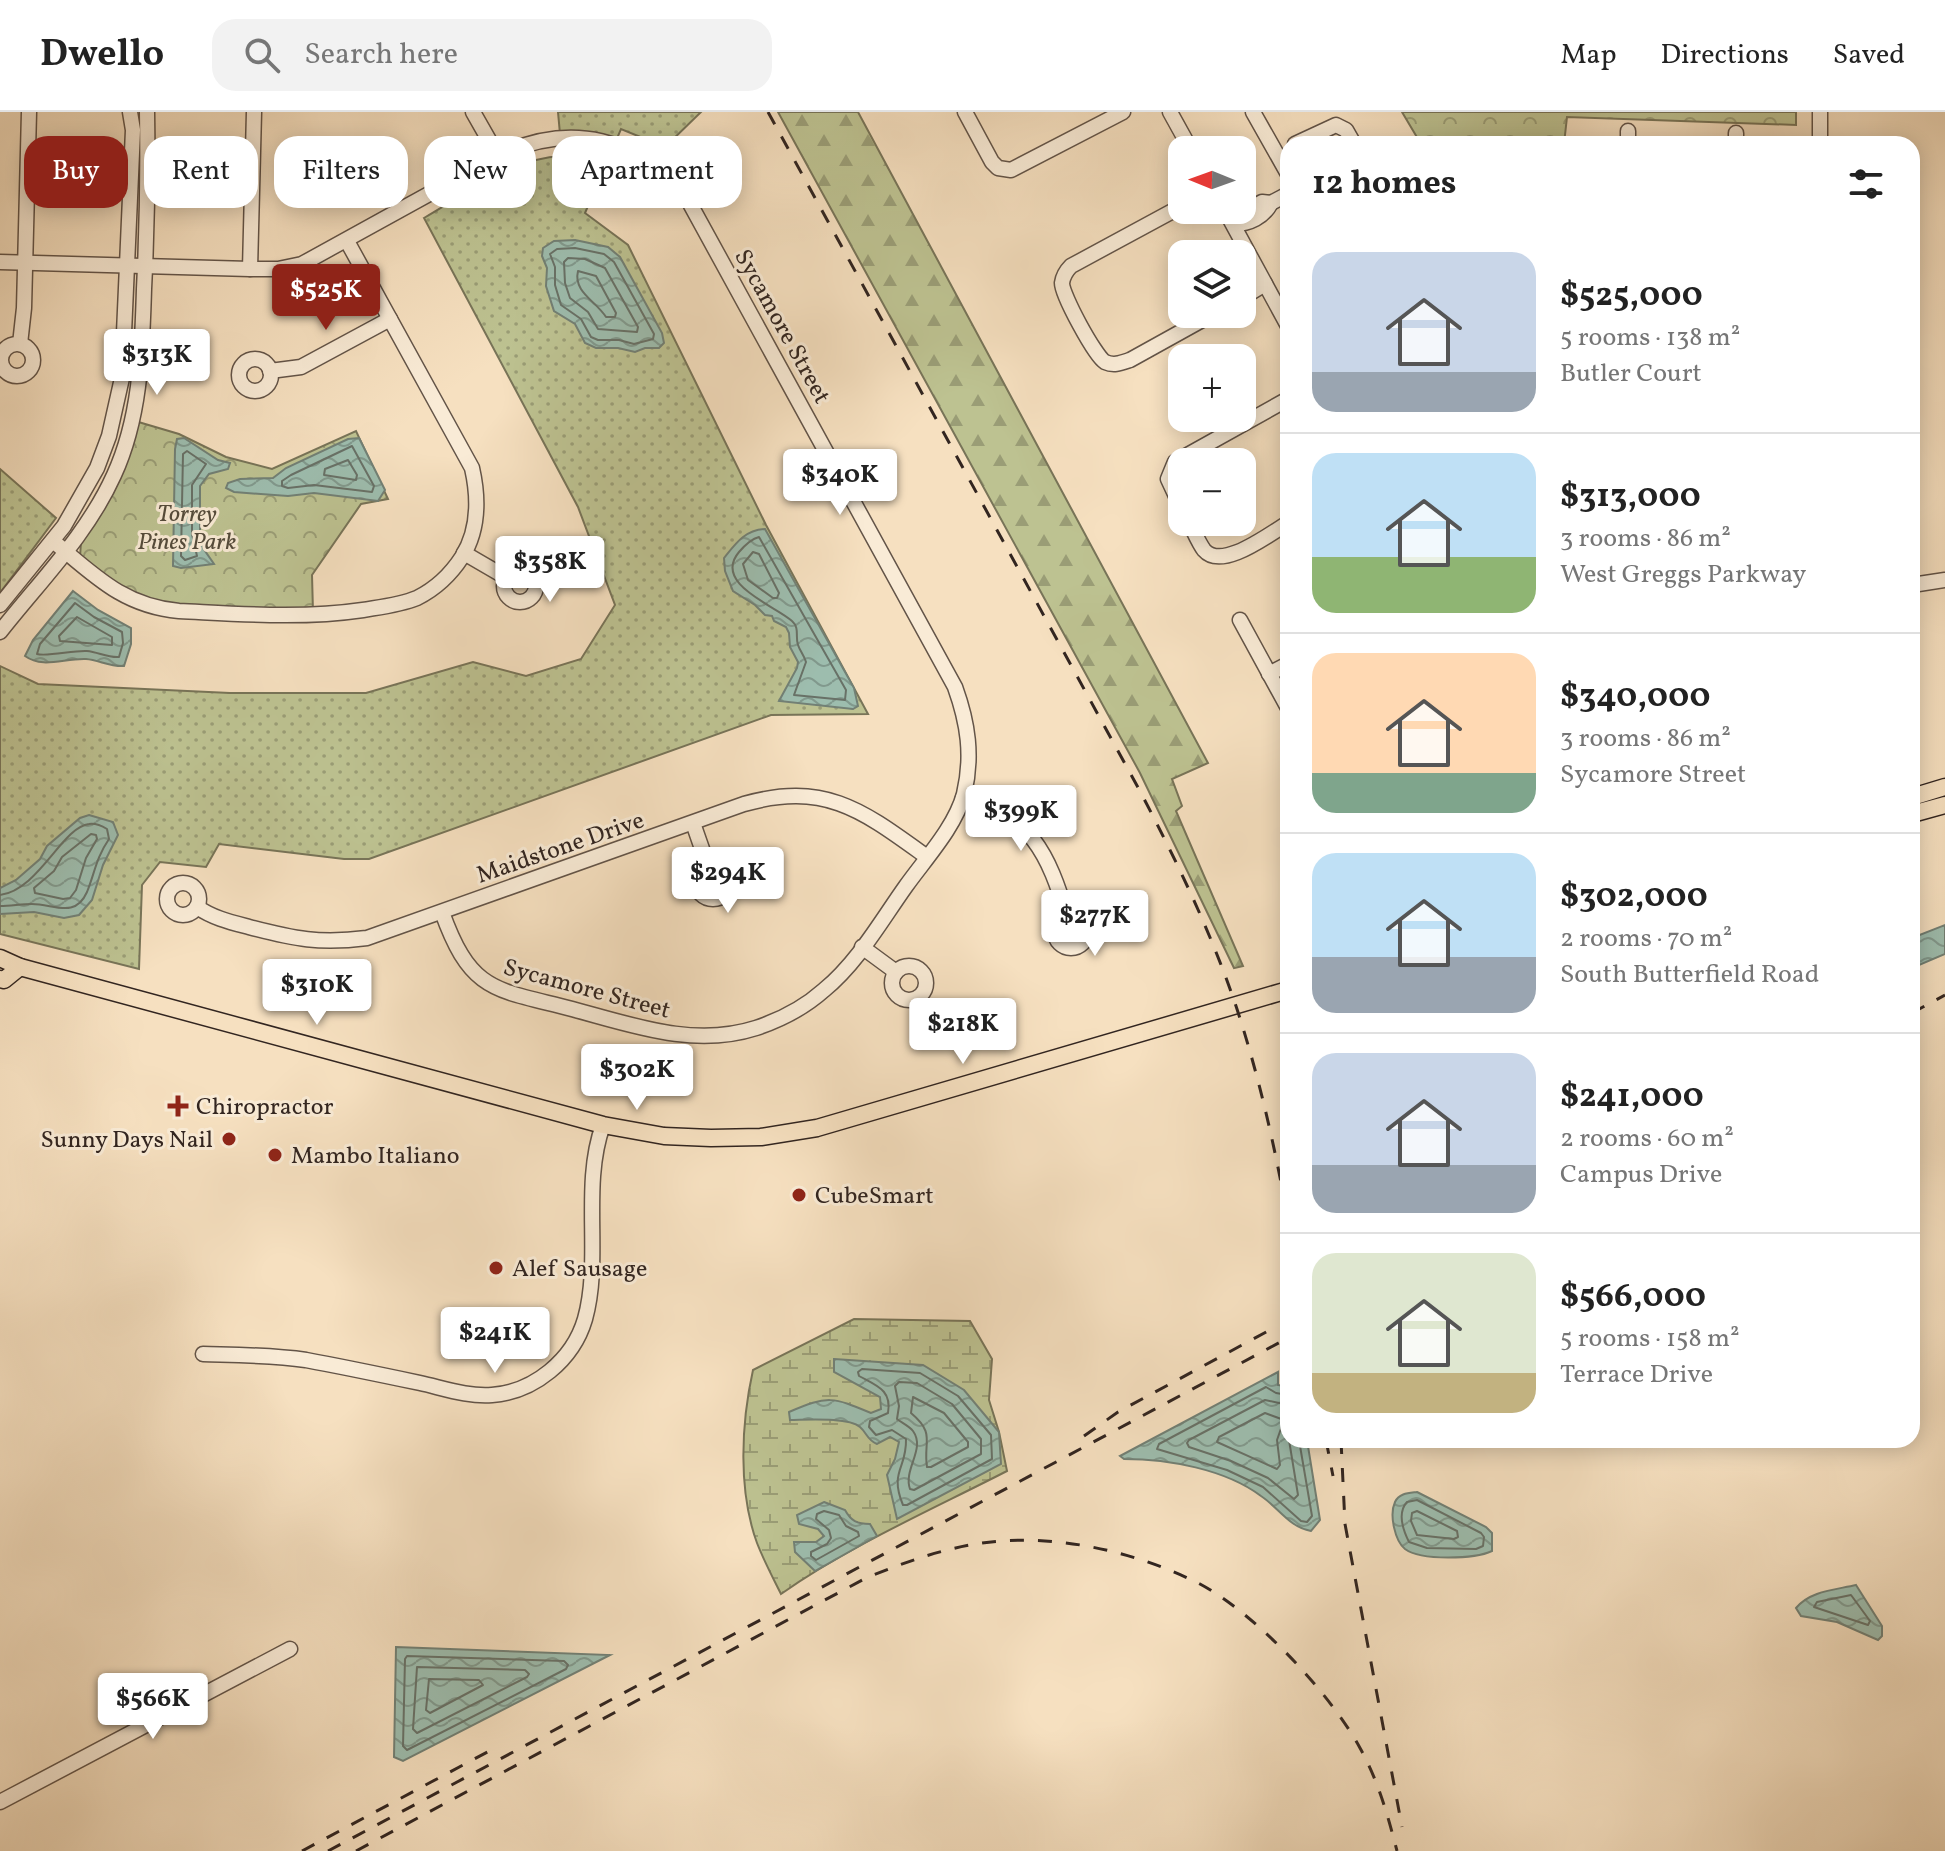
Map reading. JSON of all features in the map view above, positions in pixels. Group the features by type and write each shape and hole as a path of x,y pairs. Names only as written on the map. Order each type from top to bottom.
{"main road":[{"path":"1920,795 1945,787"},
{"path":"1920,812 1945,805"},
{"path":"0,958 20,967 603,1125 664,1136 703,1138 761,1137 817,1128 1280,992"},
{"path":"0,979 4,980 20,967"}],"street":[{"path":"20,344 29,112"},
{"path":"3,623 67,553 115,474 138,397 133,130 130,112"},
{"path":"0,605 53,541 82,497 109,436 122,378 136,266 147,112"},
{"path":"250,269 254,112"},
{"path":"473,112 487,136"},
{"path":"965,112 992,162 998,168 1011,170 1123,112"},
{"path":"1170,112 1183,136"},
{"path":"1253,112 1280,148"},
{"path":"1820,112 1820,136"},
{"path":"1311,136 1332,125 1341,126 1348,136"},
{"name":"Sycamore Street","path":"442,912 461,958 487,983 503,992 673,1034 702,1036 740,1032 780,1019 822,992 862,947 952,819 963,798 968,775 969,733 955,687 688,200 647,160 607,142 582,137 536,141"},
{"name":"Sycamore Street","path":"0,262 278,269 302,264 424,198"},
{"path":"1256,217 1280,198"},
{"path":"1168,214 1071,266 1062,286 1097,354 1107,363 1120,364 1187,328"},
{"path":"1234,224 1280,311"},
{"path":"53,541 108,587 130,600 155,609 307,616 394,605 417,598 437,585 456,566 476,521 476,487 472,468 347,241"},
{"path":"1256,289 1265,284"},
{"path":"270,371 301,367 390,319"},
{"path":"1200,448 1280,403"},
{"path":"1197,536 1205,550 1217,557 1229,556 1280,527"},
{"path":"464,553 507,578"},
{"path":"1920,584 1945,580"},
{"path":"1240,620 1280,694"},
{"path":"1269,674 1280,668"},
{"name":"Maidstone Drive","path":"197,907 212,917 305,941 334,942 367,938 764,799 809,796 855,808 927,857"},
{"path":"963,798 993,807 1027,831 1051,866 1067,916"},
{"path":"693,823 708,866"},
{"path":"862,947 896,972"},
{"path":"203,1354 303,1360 484,1395 515,1390 541,1379 564,1356 586,1317 594,1154 603,1125"},
{"path":"0,1802 290,1649"}],"green space":[{"path":"558,112 701,112 676,136 638,136 621,129 618,136 560,136"},
{"path":"778,112 858,112 1208,763 1172,779 1182,806 1176,811 1243,966 1234,968 1140,773"},
{"path":"1402,112 1796,112 1796,125 1567,117 1565,136 1416,136"},
{"path":"552,157 552,208 587,208 585,213 628,245 766,525 868,714 771,715 369,859 344,859 219,844 206,867 160,862 142,885 139,969 0,934 0,666 38,684 230,693 366,693 473,662 526,676 581,659 615,605 578,507 424,218 440,208 536,208 536,160"},
{"name":"Torrey Pines Park","path":"135,421 179,434 226,457 272,469 356,431 388,499 361,504 312,575 313,612 172,606 136,597 80,557 81,542"},
{"path":"0,469 56,518 0,593"},
{"path":"854,1319 970,1321 992,1359 989,1400 1007,1471 863,1544 781,1594 757,1543 744,1480 744,1435 753,1370"}],"water":[{"path":"575,240 608,247 620,257 662,333 664,343 659,348 635,352 596,348 585,343 575,324 554,311 546,286 547,268 542,256 543,248 554,241"},
{"path":"184,438 218,460 230,463 228,469 209,474 200,486 200,534 203,548 214,564 181,568 173,566 175,449 177,439"},
{"path":"359,438 385,490 378,501 314,493 288,496 234,492 226,488 228,483 240,479 273,478 286,468 348,439"},
{"path":"765,529 854,688 858,706 853,709 779,701 798,662 790,647 789,633 772,616 765,615 733,591 725,571 724,558 737,542 752,532"},
{"path":"73,591 98,610 131,628 131,644 124,666 86,659 39,662 25,656 33,640"},
{"path":"89,815 113,822 118,835 103,865 92,900 79,915 64,918 34,912 0,914 0,888 16,880 40,859 47,846 80,818"},
{"path":"1945,925 1945,954 1920,965 1920,935"},
{"path":"834,1359 923,1365 964,1390 999,1432 1001,1464 897,1519 887,1475 899,1442 890,1437 877,1444 860,1427 846,1422 790,1420 789,1412 830,1400 871,1413 881,1409 880,1397 834,1372"},
{"path":"1278,1372 1280,1448 1308,1448 1320,1520 1311,1531 1303,1529 1261,1496 1231,1479 1196,1467 1120,1456"},
{"path":"1417,1492 1486,1527 1492,1533 1492,1551 1448,1558 1423,1556 1405,1549 1396,1534 1393,1507 1399,1497"},
{"path":"824,1502 845,1510 855,1521 870,1524 877,1536 815,1571 795,1552 794,1542 816,1542 824,1536 818,1529 799,1524 797,1515"},
{"path":"1856,1585 1882,1626 1882,1636 1878,1640 1837,1622 1801,1616 1796,1608 1815,1595"},
{"path":"396,1647 610,1655 403,1761 394,1757"}],"railway":[{"path":"768,112 1141,793 1180,871 1216,951 1236,1006 1266,1112 1280,1177"},
{"path":"1920,1009 1945,995"},
{"path":"1084,1436 1118,1412 1268,1331"},
{"path":"328,1851 1280,1342"},
{"path":"1328,1448 1333,1476"},
{"path":"1341,1448 1345,1524 1402,1827"},
{"path":"356,1851 866,1578 952,1549 1009,1541 1065,1543 1121,1554 1175,1572 1222,1597 1290,1657 1347,1726 1372,1773 1397,1851"},
{"path":"302,1851 493,1749"}],"place":[{"name":"Chiropractor","path":"178,1106"},
{"name":"Sunny Days Nail","path":"229,1139"},
{"name":"Mambo Italiano","path":"275,1155"},
{"name":"CubeSmart","path":"799,1195"},
{"name":"Alef Sausage","path":"496,1268"}]}
